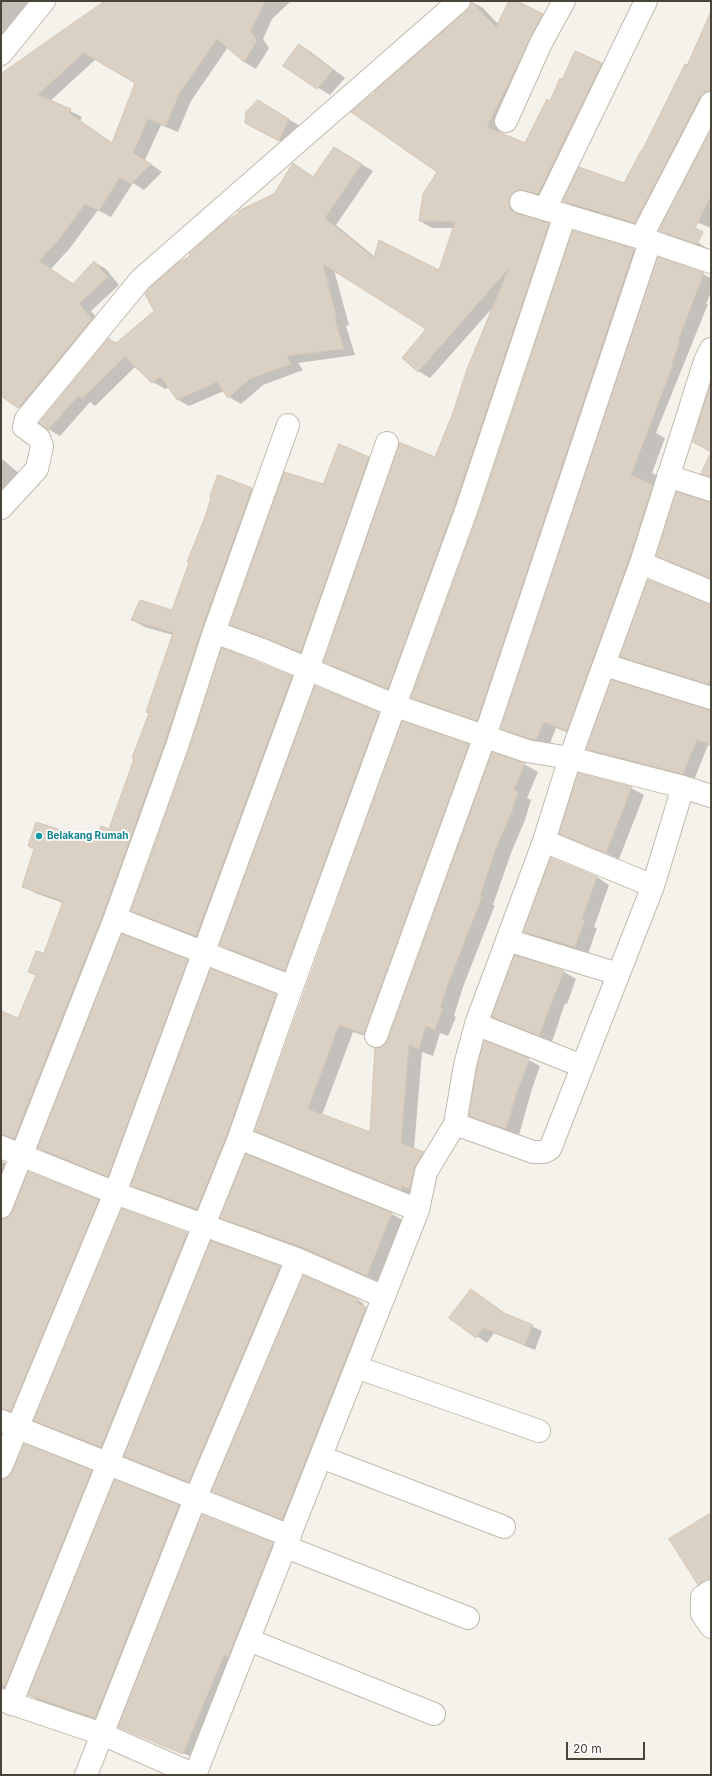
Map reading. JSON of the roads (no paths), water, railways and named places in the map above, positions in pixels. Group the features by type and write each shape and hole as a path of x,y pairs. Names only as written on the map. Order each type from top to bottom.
{"street":[{"path":"1,54 44,1"},
{"path":"1,508 37,469 42,446 39,438 24,427 26,419 141,279 459,1"},
{"path":"506,122 541,43 564,1"},
{"path":"646,1 555,212 467,508 452,546 396,706 292,987 239,1138 108,1463 6,1702 102,1734 195,1775 418,1210 426,1172 455,1124 465,1064 476,1024 544,841 570,758 641,563 668,476 710,353"},
{"path":"376,1036 485,736 646,240 711,103"},
{"path":"521,202 646,240 711,262"},
{"path":"1,1207 115,918 177,746 214,632 288,425"},
{"path":"1,1467 9,1424 115,1193 308,669 387,443"},
{"path":"668,476 711,490"},
{"path":"641,563 711,592"},
{"path":"214,632 396,706 527,750 570,758 683,787 711,796"},
{"path":"605,665 711,698"},
{"path":"455,1124 533,1152 544,1152 550,1149 653,886 683,787"},
{"path":"544,841 653,886"},
{"path":"115,918 292,987"},
{"path":"507,940 618,974"},
{"path":"476,1024 582,1066"},
{"path":"239,1138 418,1210"},
{"path":"1,1147 115,1193 297,1259 384,1297"},
{"path":"86,1775 195,1499 297,1259"},
{"path":"356,1366 539,1431"},
{"path":"9,1424 195,1499 288,1542 468,1618"},
{"path":"321,1457 504,1526"},
{"path":"711,1591 702,1597 702,1614 711,1627"},
{"path":"248,1640 434,1714"}],"place":[{"name":"Belakang Rumah","path":"39,836"}]}
